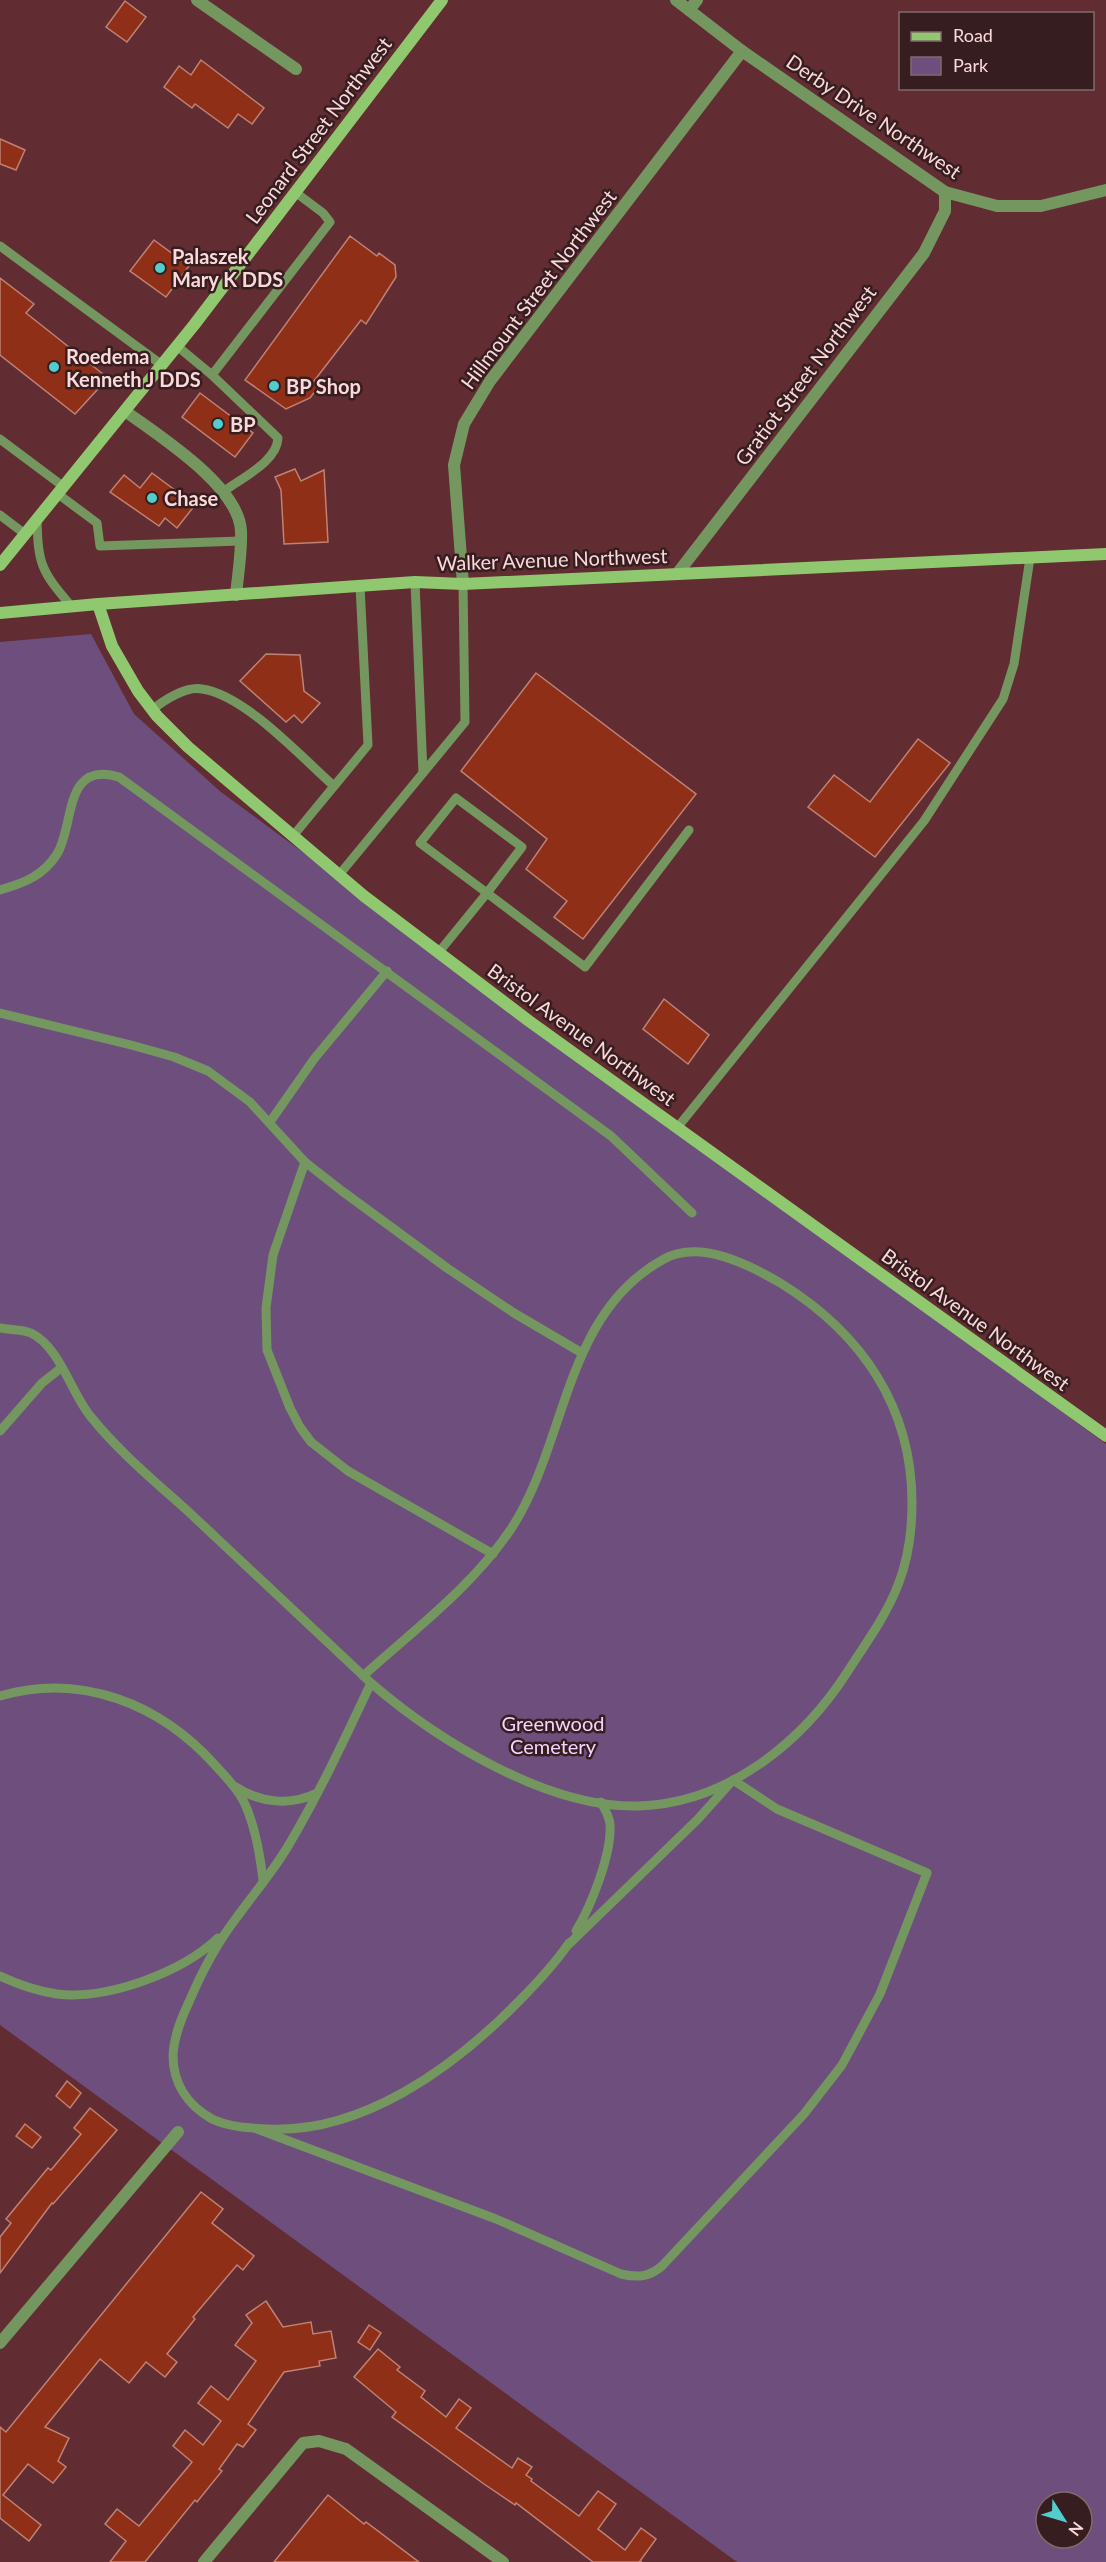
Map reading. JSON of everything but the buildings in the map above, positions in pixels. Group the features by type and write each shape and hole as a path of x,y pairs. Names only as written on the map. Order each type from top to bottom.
{"main road":[{"name":"Leonard Street Northwest","path":"0,565 177,346 442,0"},
{"name":"Walker Avenue Northwest","path":"0,614 71,606 415,582 463,584 1106,554"},
{"name":"Bristol Avenue Northwest","path":"98,604 112,645 138,691 152,710 188,747 339,875 529,1021 1106,1436"}],"street":[{"path":"197,0 296,69"},
{"name":"Derby Drive Northwest","path":"676,0 693,5 742,51 945,192 997,206 1041,206 1106,190"},
{"name":"Hillmount Street Northwest","path":"463,584 454,465 464,424 490,381 742,51"},
{"name":"Gratiot Street Northwest","path":"677,574 924,253 945,211 945,192"},
{"path":"125,411 187,457 233,504 241,529 236,595"},
{"path":"0,2343 178,2132"},
{"path":"204,2562 303,2444 319,2441 346,2449 502,2562"}],"lane":[{"path":"212,375 330,222 323,213 295,192"},
{"path":"0,246 162,365"},
{"path":"177,346 212,375 278,438 278,447 269,459 223,492"},
{"path":"0,439 97,522 100,546 240,541"},
{"path":"0,515 25,534"},
{"path":"37,519 38,555 46,575 71,606"},
{"path":"677,1128 924,821 1003,699 1014,664 1030,558"},
{"path":"415,582 423,773"},
{"path":"339,875 465,722 463,584"},
{"path":"293,836 368,745 360,586"},
{"path":"152,710 167,697 201,688 242,704 334,786"},
{"path":"0,890 25,883 37,876 51,862 61,846 69,810 84,781 95,774 105,772 119,777 611,1136 692,1213"},
{"path":"439,952 487,893 522,847 456,798 420,843 487,893 585,967 689,830"},
{"path":"270,1122 314,1059 387,971"},
{"path":"0,1013 131,1045 195,1065 250,1102 305,1162 457,1274 514,1313 582,1353"},
{"path":"305,1162 273,1255 266,1308 267,1350 290,1408 311,1442 348,1472 493,1554"},
{"path":"0,1328 23,1330 40,1338 54,1354 77,1398 107,1435 363,1676 414,1718 475,1756 542,1786 601,1802 637,1806 673,1802 733,1780 763,1762 819,1712 875,1631 900,1580 910,1531 912,1490 908,1452 897,1414 873,1370 848,1337 832,1321 776,1281 738,1263 708,1253 694,1251 678,1253 649,1269 608,1310 582,1353 534,1487 510,1530 493,1554 462,1586 363,1676"},
{"path":"0,1431 42,1383 61,1368"},
{"path":"371,1683 291,1841 215,1949 189,2001 174,2042 175,2076 185,2097 202,2112 223,2123 257,2129 297,2130 366,2109 421,2082 480,2039 530,1990 567,1946 698,1819 733,1780"},
{"path":"0,1696 55,1688 104,1695 146,1709 174,1728 209,1758 233,1785 248,1810 264,1880"},
{"path":"257,2129 496,2219 621,2274 639,2277 654,2273 815,2102 842,2065 880,1994 927,1873 777,1809 733,1780"},
{"path":"233,1785 251,1796 272,1800 302,1799 317,1793"},
{"path":"567,1946 587,1911 603,1865 610,1826 608,1815 601,1802"},
{"path":"0,1976 56,1994 83,1994 124,1987 170,1969 198,1953 210,1945 236,1917"}],"green space":[{"name":"Greenwood Cemetery","path":"91,634 134,714 221,792 1106,1444 1106,2562 737,2562 0,2025 0,642"}],"place":[{"name":"Palaszek Mary K DDS","path":"160,268"},
{"name":"Roedema Kenneth J DDS","path":"54,367"},
{"name":"BP Shop","path":"274,386"},
{"name":"BP","path":"218,424"},
{"name":"Chase","path":"152,498"}]}
